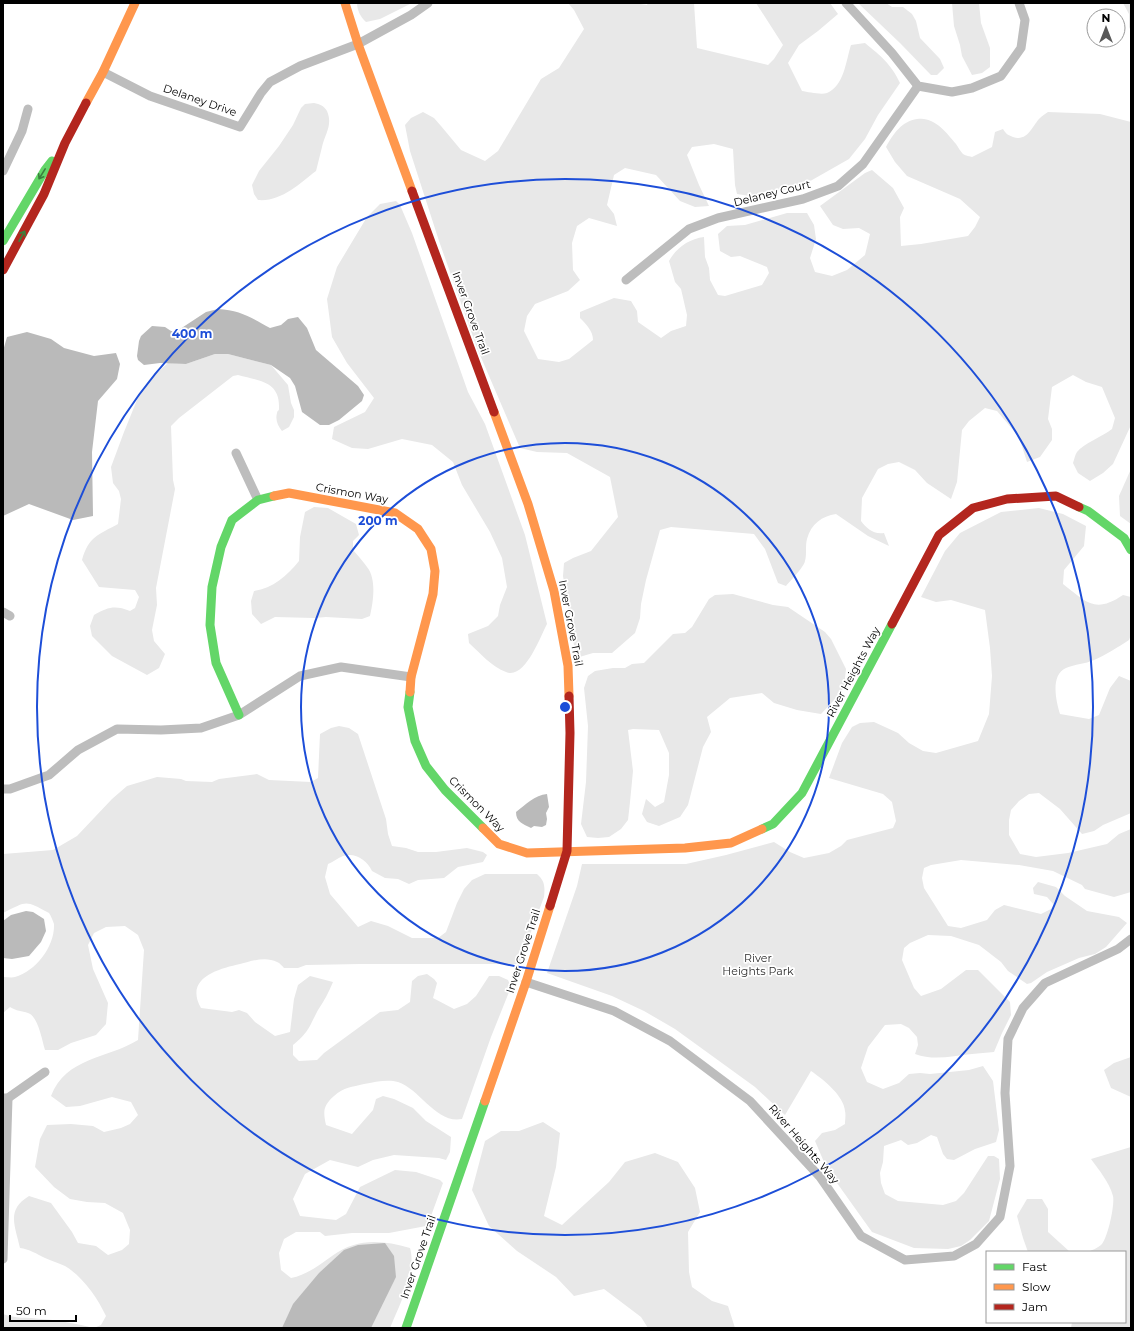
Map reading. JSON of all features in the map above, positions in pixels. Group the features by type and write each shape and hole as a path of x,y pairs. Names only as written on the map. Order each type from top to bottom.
{"street":[{"path":"3,270 44,194 65,143 103,72 135,3"},
{"name":"Inver Grove Trail","path":"345,3 358,44 528,504 554,591 568,666 570,733 568,851 526,982 406,1328"},
{"path":"358,44 411,15 428,3"},
{"path":"846,3 892,53 918,86 952,92 972,88 1001,76 1022,48 1025,20 1019,3"},
{"name":"Delaney Drive","path":"103,72 150,96 240,127 261,93 270,82 300,66 358,44"},
{"name":"Delaney Court","path":"626,280 689,229 718,218 803,199 838,186 864,164 918,86"},
{"path":"3,171 22,131 28,109"},
{"path":"3,241 45,170 65,143"},
{"path":"236,454 258,500"},
{"name":"Crismon Way","path":"239,715 216,663 210,625 212,587 221,547 232,520 258,500 289,493 395,513 418,529 431,549 435,571 433,594 411,677 408,707 415,741 426,766 445,790 499,844 527,853 568,851"},
{"name":"River Heights Way","path":"568,851 685,848 731,843 773,824 802,793 939,535 974,508 1008,499 1056,496 1088,511 1102,521 1124,538 1131,550"},
{"path":"3,788 10,789 49,775 78,750 117,729 161,730 201,728 239,715 300,676 341,667 411,677"},
{"name":"River Heights Way","path":"526,982 614,1011 670,1041 750,1101 820,1177 861,1236 905,1260 954,1256 976,1244 1000,1217 1010,1166 1005,1093 1008,1039 1023,1008 1045,983 1118,950 1131,939"},
{"path":"3,1259 6,1098 45,1072"}],"green space":[{"path":"357,3 412,3 380,19 366,22 360,14"},
{"path":"568,3 634,3 647,5 648,3 694,3 697,48 768,65 783,45 756,3 830,3 838,14 799,45 788,63 802,91 821,94 833,90 844,72 851,45 865,43 885,61 900,83 878,115 865,139 849,159 798,188 763,192 750,196 737,194 733,149 714,144 692,147 687,155 709,206 695,207 680,201 656,175 625,168 614,175 607,205 614,214 617,226 589,218 577,226 572,243 573,270 580,280 568,291 535,304 527,316 524,331 538,359 559,362 569,359 593,340 587,325 580,318 580,312 614,298 631,301 637,311 638,322 661,338 671,331 686,326 687,315 681,289 675,282 669,261 684,244 699,238 704,237 705,257 709,268 710,280 718,295 725,296 762,285 769,273 767,267 740,256 731,257 720,251 718,234 727,226 745,225 787,213 807,213 814,225 816,239 810,258 815,272 832,276 847,270 865,255 870,234 859,228 843,229 833,225 820,206 865,173 872,170 893,188 904,208 900,217 901,246 968,236 980,217 960,199 907,176 895,162 886,147 898,129 907,122 923,119 934,122 948,135 963,154 972,157 992,147 995,132 1003,129 1011,136 1018,138 1022,137 1026,135 1040,118 1048,112 1100,114 1131,122 1131,425 1113,464 1103,473 1090,481 1078,473 1073,463 1076,453 1080,449 1112,429 1115,418 1102,387 1086,382 1073,375 1052,387 1048,419 1052,429 1052,440 1040,457 1027,462 1019,437 997,411 985,408 969,421 962,430 957,482 951,499 927,483 915,470 899,462 888,464 878,469 862,498 861,521 871,530 877,533 884,533 889,546 868,536 836,514 831,515 822,519 811,529 806,542 806,556 804,564 786,586 778,583 765,549 754,534 671,527 660,530 646,580 640,618 635,633 612,653 593,653 576,658 563,576 564,563 591,551 618,517 610,477 567,453 537,452 520,448 477,348 439,241 410,151 405,125 411,118 423,112 434,118 461,150 485,161 498,151 541,79 559,68 584,29 574,10"},
{"path":"858,3 886,3 892,7 903,7 912,14 916,21 920,38 940,59 944,68 937,75 931,75"},
{"path":"952,3 979,3 981,23 990,48 990,67 982,73 972,75 962,56 954,26"},
{"path":"1123,3 1131,3 1131,31 1129,27 1129,14"},
{"path":"314,103 326,109 329,116 329,125 316,171 282,195 266,200 258,200 254,194 252,185 259,171 279,146 293,125 301,108 305,104"},
{"path":"396,201 400,205 412,233 468,392 485,424 525,535 547,624 531,656 519,670 513,673 506,672 496,667 469,643 468,634 488,626 498,616 500,605 507,587 502,558 490,532 462,485 453,462 432,445 402,439 368,449 352,448 332,439 334,427 365,412 374,398 347,363 332,337 327,299 337,267 367,217 380,204"},
{"path":"215,354 228,354 271,365 288,385 291,403 294,410 294,417 289,427 282,431 278,425 276,416 279,408 276,392 267,384 238,375 233,376 179,418 171,426 173,480 175,489 156,588 157,605 152,630 154,641 165,654 159,668 147,675 112,656 92,636 90,626 94,615 103,610 120,608 130,611 135,608 139,597 135,590 99,587 82,560 88,546 95,537 118,524 121,499 119,491 113,483 111,467 139,395 149,380 168,363 186,364"},
{"path":"1131,469 1131,524 1120,516 1119,496"},
{"path":"314,507 328,508 356,524 359,535 353,541 353,550 370,572 373,584 373,598 370,616 362,619 275,617 261,624 252,614 251,601 254,591 267,587 279,580 290,572 299,561 300,537 305,512"},
{"name":"River Heights Park","path":"1039,508 1063,514 1086,526 1084,546 1064,570 1063,584 1078,596 1098,605 1113,601 1123,595 1131,597 1131,635 1129,640 1094,660 1066,668 1061,671 1056,682 1056,696 1060,714 1089,719 1099,715 1110,688 1119,676 1131,681 1131,813 1103,825 1094,831 1082,834 1060,809 1039,793 1029,794 1019,801 1011,810 1009,835 1020,854 1036,857 1068,853 1107,844 1119,834 1131,829 1131,892 1114,897 1085,889 1082,885 1053,871 1019,865 961,860 931,865 924,868 922,878 924,888 948,926 961,928 987,920 995,910 1004,905 1041,914 1051,909 1054,905 1047,897 1034,894 1033,888 1038,882 1056,887 1065,896 1087,911 1119,917 1127,923 1106,947 1095,954 1079,958 1047,972 1031,983 1027,984 1008,971 1001,962 979,945 951,936 928,935 910,943 904,948 902,960 914,988 921,996 941,989 966,970 978,970 1010,1002 1011,1015 994,1052 936,1058 915,1054 918,1045 917,1037 909,1028 901,1024 885,1025 868,1047 861,1068 867,1082 883,1089 899,1083 909,1074 930,1074 969,1070 983,1066 993,1081 999,1130 996,1142 975,1149 954,1160 947,1159 943,1154 937,1137 931,1135 917,1143 908,1145 901,1140 884,1146 883,1162 880,1173 881,1183 885,1194 898,1201 943,1205 956,1201 964,1193 988,1156 994,1156 999,1159 1000,1179 989,1221 970,1240 961,1246 948,1249 914,1248 872,1232 827,1169 815,1141 822,1133 835,1130 845,1124 845,1113 844,1105 837,1094 816,1074 811,1071 785,1115 755,1087 675,1029 644,1011 612,996 547,973 577,886 582,864 686,864 774,842 790,852 804,858 829,853 841,846 847,840 893,828 896,821 892,802 883,794 829,778 842,743 852,727 860,723 874,722 898,733 909,743 923,751 936,753 978,741 989,714 992,676 985,610 951,600 936,602 921,597 945,551 960,533 1001,512"},
{"path":"733,594 773,605 788,607 825,632 831,639 846,669 844,687 821,714 797,710 774,703 762,693 730,698 707,717 711,732 703,747 688,805 680,817 659,826 647,822 642,814 646,799 655,807 664,802 669,775 669,753 659,730 628,730 633,771 628,820 621,829 609,837 587,837 581,824 586,782 588,726 584,688 588,676 595,671 625,668 632,664 644,663 673,634 685,633 692,627 709,599 715,595"},
{"path":"339,726 349,728 358,734 386,819 388,834 392,846 418,852 436,852 467,848 483,852 487,855 483,862 458,867 444,878 418,880 409,884 398,879 385,878 372,871 364,860 352,855 343,856 328,864 325,877 330,894 358,927 371,921 388,926 412,938 438,938 446,932 464,889 472,880 485,874 537,874 542,879 544,887 544,897 519,964 360,964 306,965 298,968 284,968 273,960 263,959 231,966 214,972 200,982 197,989 197,998 201,1008 232,1012 239,1010 247,1013 255,1022 275,1036 290,1032 294,999 298,985 310,976 333,982 308,1029 293,1045 293,1055 299,1061 317,1060 324,1053 380,1012 398,1010 410,1002 412,981 418,976 427,974 434,979 437,983 433,998 454,1009 467,1004 476,996 489,976 499,976 508,980 511,987 491,1037 462,1119 453,1119 444,1116 428,1105 414,1091 398,1082 390,1081 373,1082 345,1089 330,1100 326,1106 324,1116 326,1125 352,1134 373,1110 376,1099 383,1096 394,1099 413,1108 426,1121 451,1137 450,1152 446,1160 439,1158 394,1155 373,1160 358,1167 330,1160 305,1174 293,1199 300,1216 336,1220 346,1214 360,1187 395,1170 416,1172 440,1180 443,1183 426,1226 389,1233 352,1233 325,1236 320,1232 296,1232 284,1239 279,1253 281,1270 291,1278 308,1272 341,1250 360,1243 389,1243 410,1248 412,1257 411,1268 402,1299 390,1328 94,1328 101,1325 106,1316 94,1295 78,1276 65,1266 20,1248 14,1219 17,1207 29,1196 51,1203 78,1243 96,1246 108,1255 122,1250 129,1244 130,1230 123,1213 105,1203 70,1199 54,1187 35,1167 40,1139 47,1125 71,1124 93,1126 104,1132 130,1124 138,1115 131,1102 112,1097 80,1106 66,1107 51,1096 58,1083 67,1073 77,1066 88,1060 138,1040 144,950 138,935 125,926 106,927 94,933 88,945 93,969 108,1003 106,1024 96,1035 71,1043 58,1050 45,1050 37,1023 31,1015 10,1007 3,1013 3,977 14,977 23,974 37,963 48,949 54,924 49,913 30,904 22,904 3,913 3,854 53,850 77,836 112,799 127,786 157,777 181,779 186,781 212,782 219,779 257,774 269,780 311,782 318,778 320,734 331,728"},
{"path":"1131,1057 1131,1097 1111,1088 1104,1070 1114,1063"},
{"path":"543,1122 560,1133 556,1167 544,1216 562,1225 609,1182 625,1162 655,1153 678,1162 695,1188 700,1212 688,1232 689,1272 692,1287 712,1301 728,1306 735,1328 648,1328 641,1317 604,1289 574,1296 556,1277 517,1251 489,1226 472,1190 485,1141 501,1131 519,1131"},
{"path":"1131,1147 1131,1328 1071,1328 1072,1323 1126,1323 1126,1251 1089,1251 1099,1247 1107,1235 1113,1206 1113,1196 1111,1191 1091,1159"},
{"path":"1027,1199 1042,1199 1048,1209 1048,1232 1069,1251 1028,1251 1017,1216"},
{"path":"3,1314 8,1316 61,1321 94,1328 3,1328"}],"shaded area":[{"path":"218,309 239,313 270,328 281,325 288,319 298,317 307,328 316,350 358,386 364,395 362,401 339,420 329,425 320,425 302,412 295,386 290,378 271,365 228,354 215,354 186,364 160,363 144,365 138,360 137,356 141,336 152,326 165,327 171,331 177,331 206,312"},
{"path":"27,332 51,339 64,348 94,356 116,353 120,364 117,379 98,401 92,452 93,516 73,520 29,504 3,516 3,351 7,337"},
{"path":"547,794 549,807 546,813 546,825 542,827 534,826 531,828 523,824 517,818 516,812 527,803 534,798"},
{"path":"26,911 33,912 44,919 46,931 41,942 29,956 12,959 3,958 3,921 11,915"},
{"path":"385,1243 394,1256 396,1277 371,1328 282,1328 293,1304 319,1273 344,1250 358,1245"}],"traffic: fast":[{"path":"3,241 45,170 52,161"},
{"path":"239,715 216,663 210,625 212,587 221,547 232,520 258,500 274,496"},
{"path":"1079,507 1088,511 1124,538 1131,550"},
{"path":"762,829 773,824 802,793 892,624"},
{"path":"410,692 408,707 415,741 426,766 445,790 483,828"},
{"path":"406,1328 485,1101"}],"traffic: slow":[{"path":"86,103 103,72 135,3"},
{"path":"345,3 358,44 412,191"},
{"path":"494,412 528,504 554,591 568,666 569,696"},
{"path":"274,496 289,493 395,513 418,529 431,549 435,571 433,594 411,677 410,692"},
{"path":"483,828 499,844 527,853 685,848 731,843 762,829"},
{"path":"485,1101 526,982 550,906"}],"traffic: jam":[{"path":"3,270 44,194 65,143 86,103"},
{"path":"412,191 494,412"},
{"path":"892,624 939,535 973,508 1007,499 1056,496 1079,507"},
{"path":"550,906 567,851 570,733 569,696"}]}
